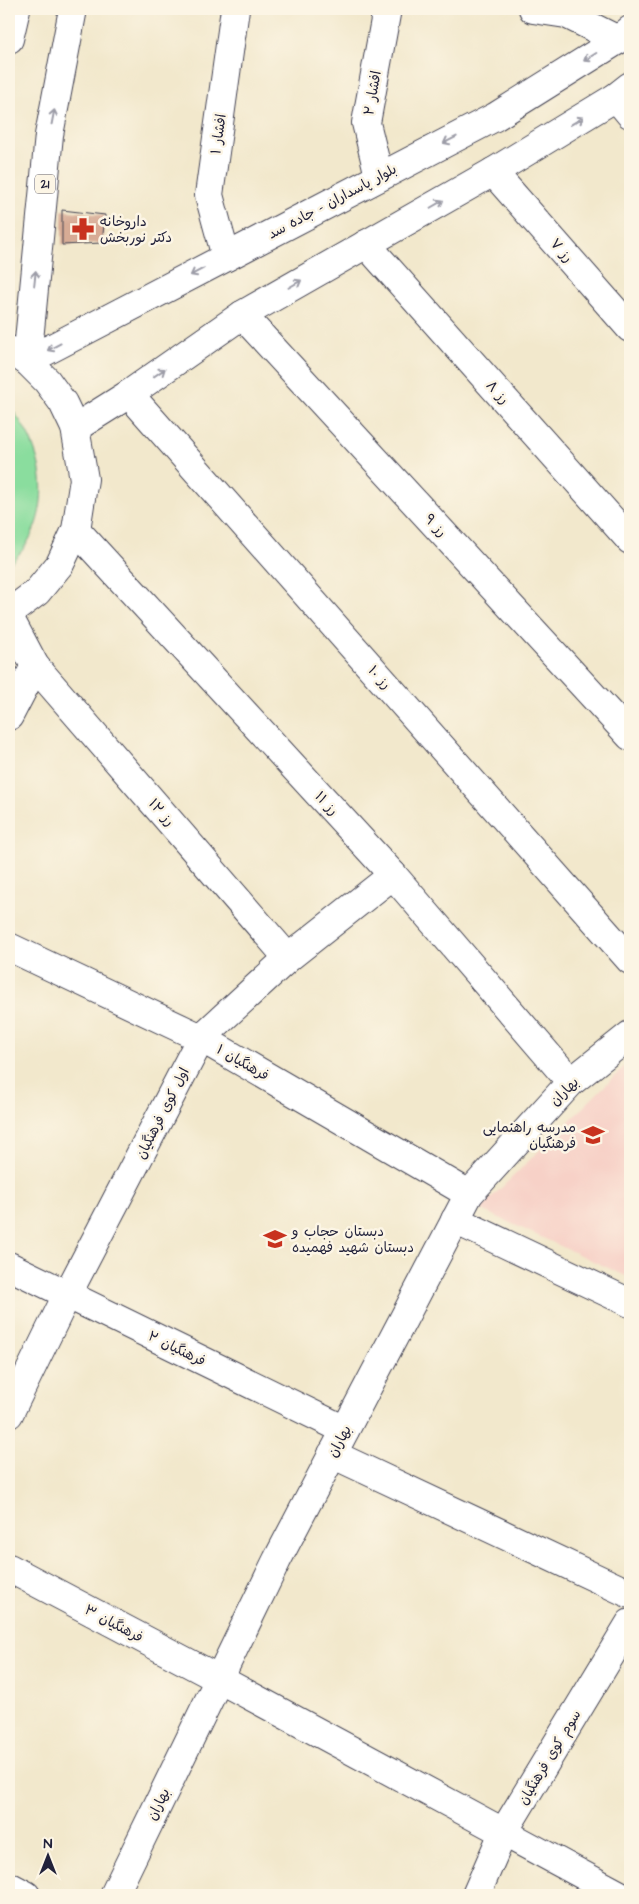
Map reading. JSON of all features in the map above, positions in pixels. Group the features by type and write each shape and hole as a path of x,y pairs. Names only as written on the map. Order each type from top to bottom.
{"street":[{"path":"9,39 16,9"},
{"name":"21","path":"18,356 49,135 74,9"},
{"name":"افشار ۱","path":"226,256 209,195 235,9"},
{"name":"افشار ۲","path":"379,176 366,123 387,9"},
{"path":"534,9 566,14 624,35"},
{"name":"بلوار پاسداران - جاده سد","path":"18,356 226,256 495,116 624,35"},
{"path":"75,428 129,394 242,315 625,99"},
{"name":"رز ۷","path":"493,172 630,328"},
{"name":"رز ۸","path":"366,244 630,540"},
{"name":"رز ۹","path":"242,315 630,736"},
{"path":"9,613 37,592 60,564 76,530 84,479 75,428 63,403 47,381 18,356"},
{"name":"رز ۱۰","path":"129,394 630,960"},
{"name":"رز ۱۱","path":"76,530 393,875 571,1082"},
{"name":"رز ۱۲","path":"9,617 35,666 288,958"},
{"path":"9,716 35,666"},
{"name":"اول کوی فرهنگیان","path":"9,1414 67,1295 201,1038 288,958 393,875"},
{"name":"فرهنگیان ۱","path":"9,947 201,1038 468,1194"},
{"name":"بهاران","path":"114,1895 277,1560 468,1194 571,1082 630,1035"},
{"path":"455,1220 630,1303"},
{"name":"فرهنگیان ۲","path":"9,1266 345,1430"},
{"path":"332,1454 630,1594"},
{"name":"فرهنگیان ۳","path":"9,1568 620,1895"},
{"name":"سوم کوی فرهنگیان","path":"476,1895 504,1833 630,1623"},
{"path":"9,1886 26,1895"}],"shaded area":[{"name":"مدرسه راهنمایی فرهنگیان","path":"630,1061 630,1278 480,1209"}],"green space":[{"path":"9,406 30,438 36,455 42,491 35,527 24,548 9,565"}],"building":[{"name":"داروخانه دکتر نوربخش","path":"62,210 105,215 102,243 62,245"}],"place":[{"name":"داروخانه دکتر نوربخش","path":"83,229"},
{"name":"مدرسه راهنمایی فرهنگیان","path":"593,1135"},
{"name":"دبستان حجاب و دبستان شهید فهمیده","path":"275,1239"}]}
